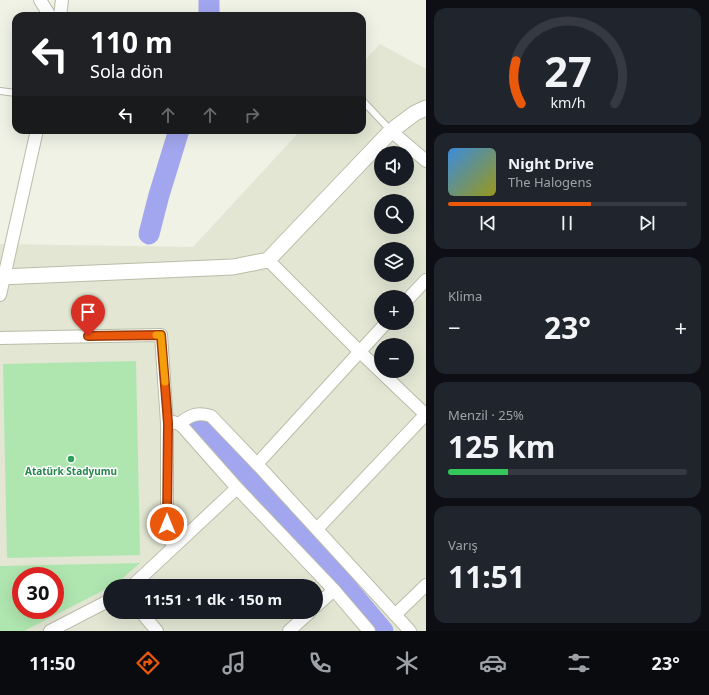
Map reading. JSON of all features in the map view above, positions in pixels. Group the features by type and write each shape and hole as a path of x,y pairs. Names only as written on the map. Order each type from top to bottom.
{"street":[{"path":"40,0 48,12"},
{"path":"60,12 62,0"},
{"path":"2,277 233,267 268,260 391,131 426,108"},
{"path":"391,131 426,161"},
{"path":"0,295 2,277 36,134"},
{"path":"268,260 359,352 426,414 317,529"},
{"path":"414,293 426,280"},
{"path":"257,464 379,330"},
{"path":"0,338 161,335 173,423 167,524 173,547"},
{"path":"173,423 198,414 211,416 410,631"},
{"path":"173,423 183,427 237,488 334,590 369,631"},
{"path":"139,579 237,488"},
{"path":"395,615 426,584"},
{"path":"323,600 334,590"},
{"path":"50,631 103,604"},
{"path":"147,619 157,631"},
{"path":"289,631 302,619"}],"lane":[{"path":"0,91 12,92"},
{"path":"366,104 391,131"}],"shaded area":[{"path":"380,44 426,69 426,631 0,631 0,244 193,247 297,134 366,134 366,59"}],"green space":[{"name":"Atatürk Stadyumu","path":"136,361 140,555 7,558 3,364"},
{"path":"140,563 122,579 103,579 103,591 64,611 64,567 12,567 12,619 47,619 24,631 0,631 0,566"}],"waterway":[{"path":"209,0 209,12"},
{"path":"149,234 178,134"},
{"path":"198,424 332,570 383,631"}],"slow traffic":[{"path":"156,335 161,335 165,382"}],"place":[{"name":"Atatürk Stadyumu","path":"71,459"}],"route":[{"path":"88,336 161,335 168,423 167,524"}]}
